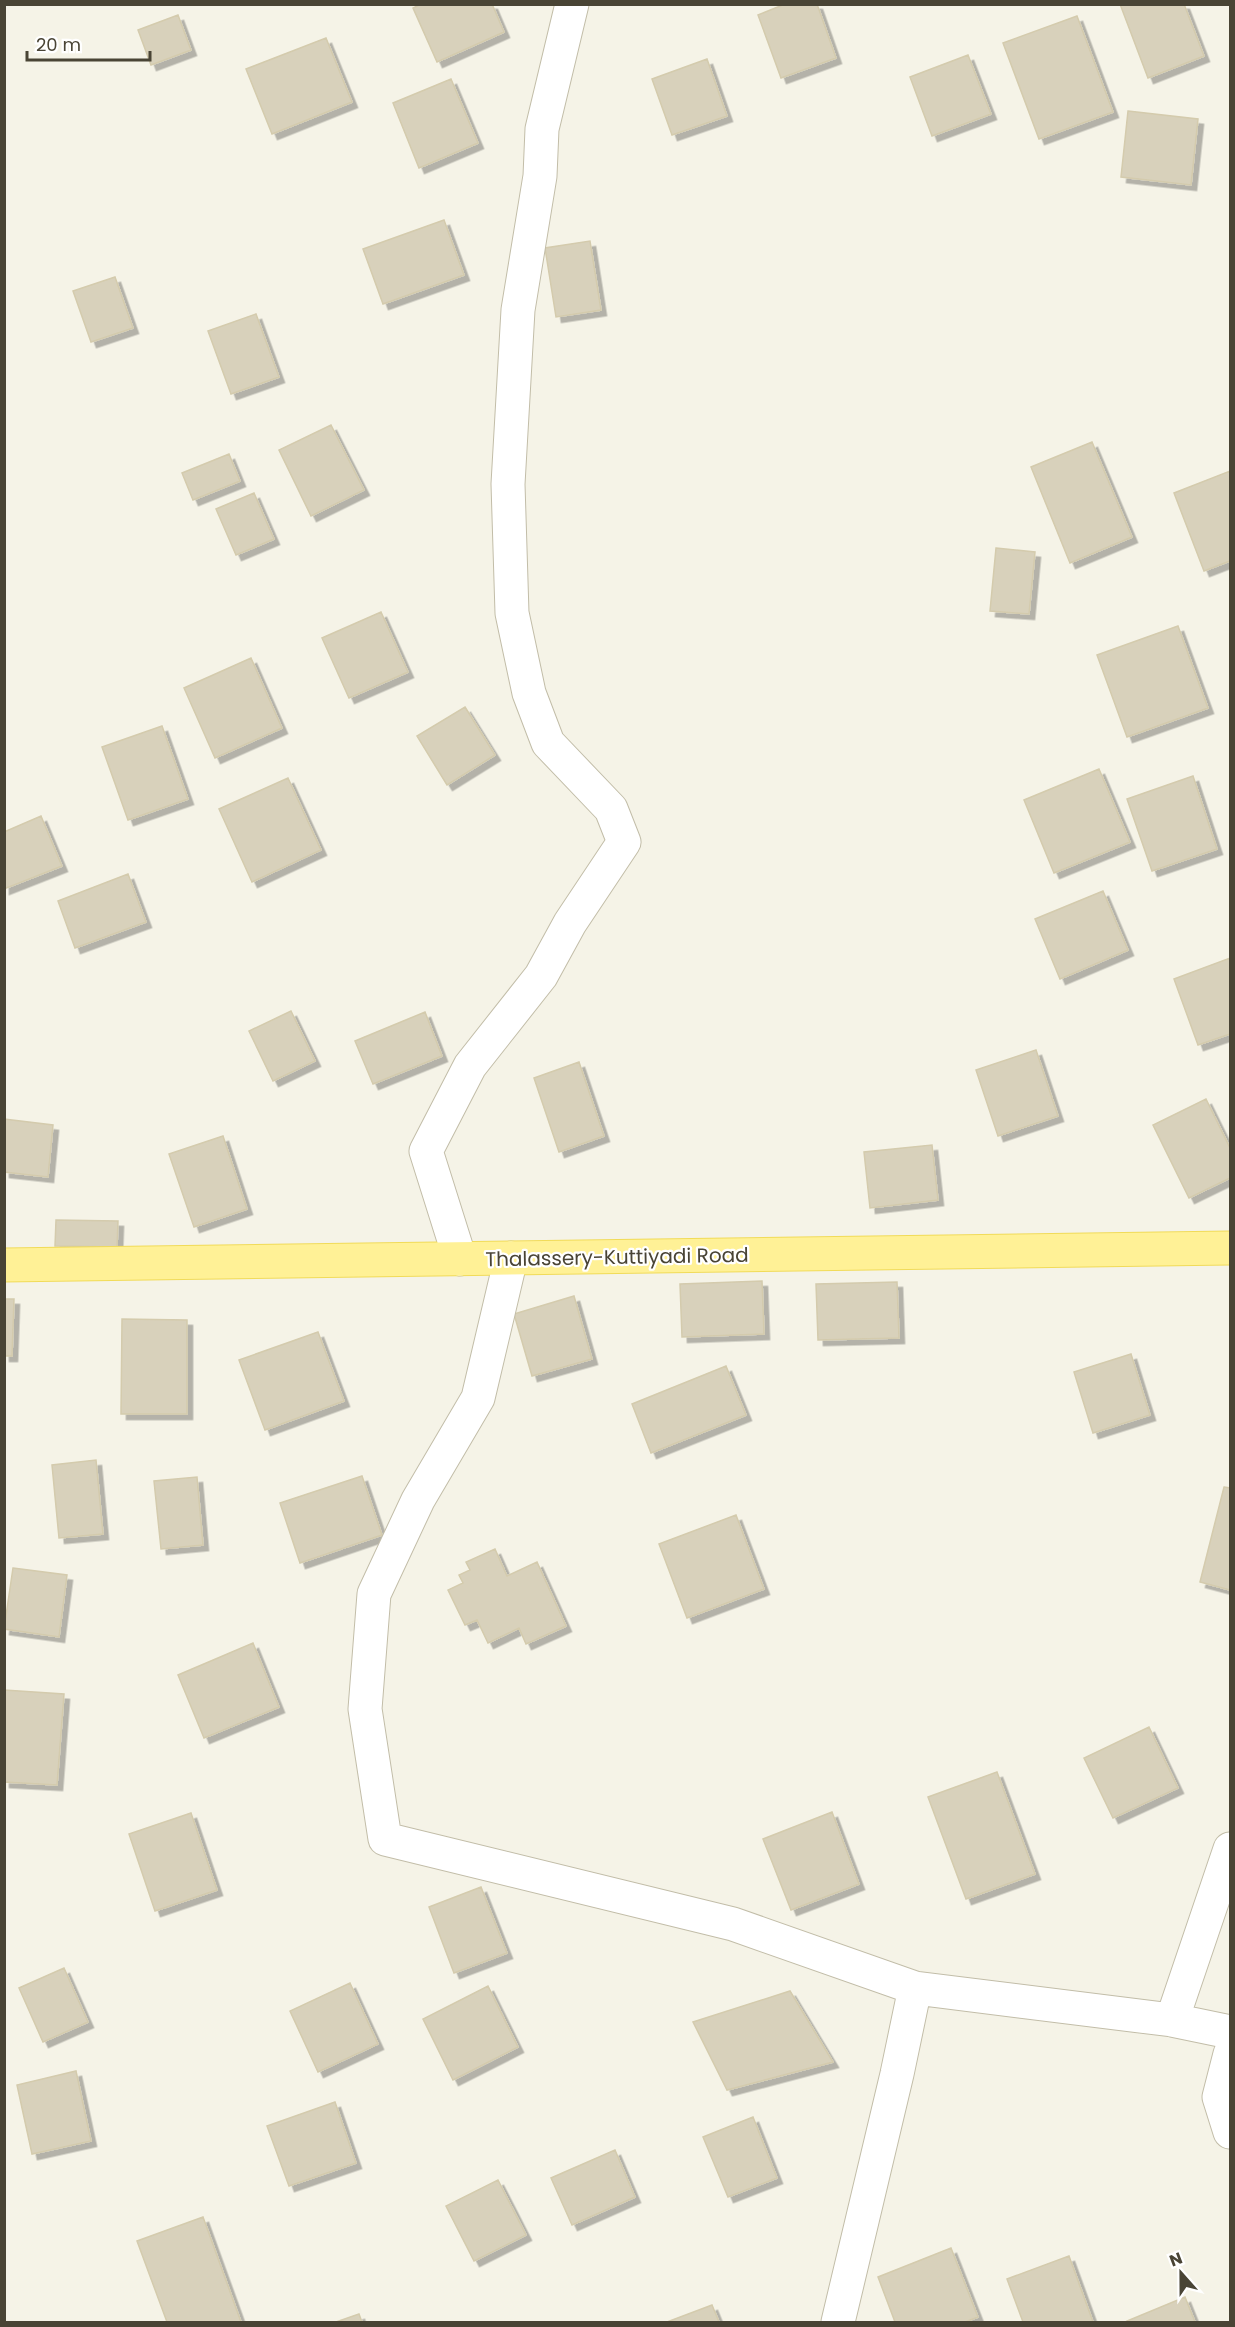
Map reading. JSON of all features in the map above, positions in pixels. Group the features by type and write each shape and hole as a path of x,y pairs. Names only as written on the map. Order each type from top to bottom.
{"main road":[{"name":"Thalassery-Kuttiyadi Road","path":"4,1265 1230,1248"}],"street":[{"path":"460,1259 426,1151 470,1066 541,976 570,923 624,842 611,808 548,743 529,693 512,613 508,484 518,310 540,176 542,129 572,4"},
{"path":"511,1258 478,1398 418,1500 374,1594 365,1709 385,1839 733,1924 915,1988 1172,2020 1230,2032"},
{"path":"1172,2020 1230,1849"},
{"path":"838,2322 915,1988"},
{"path":"1230,2054 1220,2097 1230,2132"}],"building":[{"path":"421,4 492,4 504,32 437,62 413,8"},
{"path":"785,4 817,4 836,58 781,78 758,15"},
{"path":"1120,4 1184,4 1204,56 1148,78"},
{"path":"178,15 191,50 151,65 138,30"},
{"path":"1077,16 1113,112 1039,139 1003,43"},
{"path":"326,38 352,102 272,134 246,69"},
{"path":"968,55 991,114 932,136 910,77"},
{"path":"707,59 727,116 672,135 652,79"},
{"path":"451,79 478,143 419,168 393,103"},
{"path":"1128,111 1198,119 1191,185 1121,177"},
{"path":"444,220 464,275 383,304 363,249"},
{"path":"590,241 601,310 556,317 545,248"},
{"path":"115,277 133,328 91,342 73,291"},
{"path":"256,314 279,377 231,394 208,331"},
{"path":"331,425 364,490 311,516 279,450"},
{"path":"1092,442 1132,537 1070,563 1031,467"},
{"path":"229,454 240,481 193,500 182,473"},
{"path":"1230,471 1230,561 1204,571 1174,493"},
{"path":"254,493 274,539 236,555 216,509"},
{"path":"996,548 1035,552 1029,614 990,611"},
{"path":"381,612 408,672 349,698 322,638"},
{"path":"1178,626 1208,708 1127,737 1097,655"},
{"path":"251,658 282,728 215,758 184,688"},
{"path":"465,707 495,755 447,785 417,736"},
{"path":"162,726 188,799 128,820 102,747"},
{"path":"1099,769 1130,842 1054,873 1024,800"},
{"path":"1193,776 1217,849 1152,871 1127,799"},
{"path":"288,778 321,850 252,882 219,809"},
{"path":"41,816 62,866 4,889 4,832"},
{"path":"128,874 146,922 75,948 58,901"},
{"path":"1103,891 1128,950 1060,979 1035,919"},
{"path":"1230,958 1230,1034 1198,1045 1174,979"},
{"path":"291,1011 315,1061 273,1081 249,1031"},
{"path":"425,1012 442,1056 373,1084 355,1041"},
{"path":"1036,1050 1058,1116 998,1136 976,1070"},
{"path":"579,1062 604,1136 559,1152 534,1078"},
{"path":"1206,1099 1230,1148 1230,1178 1189,1198 1153,1125"},
{"path":"4,1119 53,1125 48,1177 4,1172"},
{"path":"223,1136 247,1209 194,1227 169,1154"},
{"path":"932,1145 938,1200 870,1208 864,1152"},
{"path":"56,1220 118,1221 117,1247 55,1246"},
{"path":"762,1281 764,1334 682,1337 680,1284"},
{"path":"897,1282 899,1338 818,1340 816,1284"},
{"path":"574,1296 592,1359 532,1376 514,1314"},
{"path":"4,1299 14,1299 12,1356 4,1356"},
{"path":"122,1319 187,1320 187,1414 121,1414"},
{"path":"318,1332 344,1401 265,1430 239,1360"},
{"path":"1131,1354 1150,1415 1093,1433 1074,1372"},
{"path":"726,1366 746,1415 651,1453 632,1404"},
{"path":"96,1460 103,1534 59,1538 52,1465"},
{"path":"362,1476 382,1535 300,1563 280,1503"},
{"path":"197,1477 203,1545 161,1549 154,1481"},
{"path":"1224,1487 1230,1488 1230,1590 1200,1582"},
{"path":"736,1515 764,1589 687,1618 659,1544"},
{"path":"495,1549 507,1576 537,1562 566,1626 526,1644 519,1628 488,1643 477,1620 465,1625 448,1590 463,1583 459,1575 470,1570 466,1562"},
{"path":"13,1568 67,1575 59,1637 4,1629"},
{"path":"253,1643 279,1707 204,1738 178,1675"},
{"path":"4,1690 64,1694 57,1785 4,1782"},
{"path":"1149,1727 1178,1788 1113,1818 1084,1758"},
{"path":"997,1772 1035,1874 966,1899 928,1797"},
{"path":"832,1812 859,1884 791,1910 763,1839"},
{"path":"191,1813 217,1890 155,1911 129,1834"},
{"path":"481,1887 507,1953 454,1973 429,1907"},
{"path":"64,1968 88,2022 43,2042 19,1988"},
{"path":"350,1983 378,2044 318,2072 290,2011"},
{"path":"488,1986 518,2047 453,2080 423,2019"},
{"path":"790,1991 833,2062 727,2090 693,2022"},
{"path":"76,2071 91,2141 32,2154 17,2085"},
{"path":"335,2102 356,2163 289,2186 267,2126"},
{"path":"753,2117 777,2178 728,2197 703,2137"},
{"path":"615,2150 635,2197 572,2225 551,2178"},
{"path":"498,2180 526,2235 474,2261 446,2206"},
{"path":"203,2217 241,2322 167,2322 137,2241"},
{"path":"951,2248 978,2317 965,2322 895,2322 878,2277"},
{"path":"1069,2256 1093,2322 1023,2322 1007,2279"},
{"path":"1185,2297 1195,2322 1127,2321"},
{"path":"712,2305 719,2322 667,2322"},
{"path":"359,2314 362,2322 336,2322"}]}
